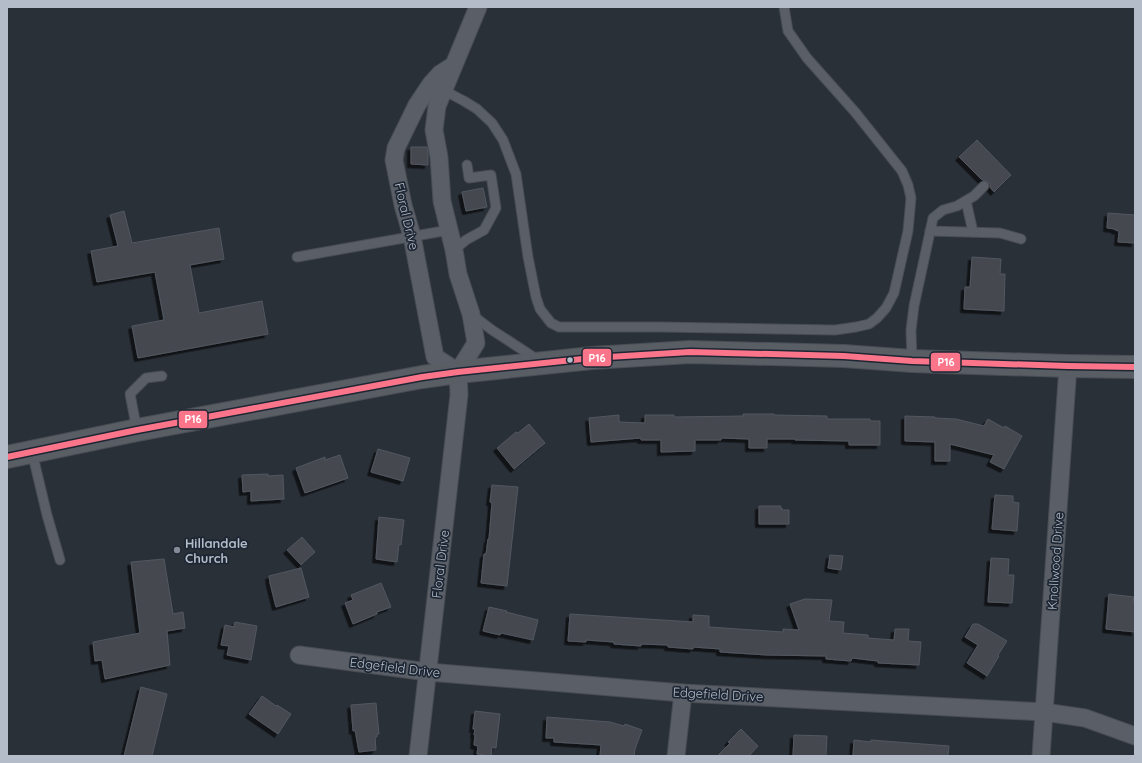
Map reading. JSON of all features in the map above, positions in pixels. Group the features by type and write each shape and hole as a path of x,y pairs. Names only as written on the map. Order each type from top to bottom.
{"main road":[{"path":"7,457 137,430 415,378 592,358 690,352 844,356 912,361 1135,367"}],"street":[{"path":"458,372 476,343 472,314 458,274 454,250 442,201 439,157 434,130 437,106 478,7"},
{"name":"Floral Drive","path":"418,756 460,396 458,372 435,357 412,236 403,205 394,160 396,148 417,105 431,84 440,74 453,66"},
{"name":"Knollwood Drive","path":"1042,756 1068,366"},
{"name":"Edgefield Drive","path":"299,655 428,672 683,693 1044,712 1085,718 1135,736"},
{"path":"676,756 683,693"}],"lane":[{"path":"443,90 477,109 492,123 503,140 516,174 528,257 536,297 540,309 551,324 559,328 660,327 835,330 869,324 886,308 894,292 908,231 911,198 908,185 902,171 855,112 807,58 788,31 784,7"},
{"path":"454,250 466,240 484,230 496,208 491,175 469,178 466,165"},
{"path":"912,361 911,330 914,306 933,218 942,210 957,206 974,196 984,186"},
{"path":"966,201 973,232"},
{"path":"296,256 449,230"},
{"path":"930,231 1000,233 1021,239"},
{"path":"472,314 492,330 542,363"},
{"path":"137,430 130,394 146,378 162,376"},
{"path":"32,452 47,515 60,560"}],"building":[{"path":"977,140 1011,175 994,192 988,182 981,179 959,157"},
{"path":"411,147 427,147 428,165 411,164"},
{"path":"483,188 487,207 466,211 462,192"},
{"path":"124,211 132,243 219,228 224,259 190,265 199,313 262,301 268,334 138,358 132,326 164,320 155,272 97,282 91,251 118,246 110,215"},
{"path":"1108,213 1135,215 1135,243 1118,242 1119,231 1107,228"},
{"path":"972,257 1001,259 1000,274 1005,274 1004,311 964,309 965,287 970,287"},
{"path":"743,414 827,416 827,419 870,419 870,421 880,421 880,445 849,445 849,441 767,439 767,448 749,448 749,439 721,438 721,440 695,440 695,451 661,452 661,440 641,440 641,438 591,442 589,418 619,415 619,422 645,423 645,415 674,415 674,417 743,416"},
{"path":"905,416 956,419 984,426 988,419 1004,428 1005,426 1022,436 1004,469 990,462 994,455 950,444 950,461 935,461 935,442 905,441"},
{"path":"529,424 545,443 514,469 497,448 516,432 518,433"},
{"path":"378,449 410,458 403,481 371,472"},
{"path":"340,455 348,478 305,493 296,468 325,457 325,460"},
{"path":"268,474 268,476 283,475 284,499 251,501 251,491 243,492 242,475"},
{"path":"492,485 518,487 507,586 481,583 484,554 486,554 489,539"},
{"path":"995,495 1013,496 1013,502 1019,503 1017,531 992,529"},
{"path":"759,506 781,506 780,508 782,508 782,510 789,510 789,524 759,524"},
{"path":"379,517 404,520 397,562 376,559"},
{"path":"302,537 315,552 301,565 287,550"},
{"path":"830,555 843,556 841,570 828,568"},
{"path":"991,558 1009,559 1008,575 1014,575 1012,603 988,602"},
{"path":"164,559 173,614 183,612 185,628 167,631 170,665 105,679 102,660 95,661 93,642 140,633 131,562"},
{"path":"301,568 309,597 276,607 269,576"},
{"path":"381,583 391,607 353,624 345,603 353,600 351,595"},
{"path":"1109,594 1134,597 1135,632 1106,629"},
{"path":"805,599 832,600 829,621 844,622 843,633 868,635 868,638 894,640 895,629 909,629 908,641 921,642 919,665 878,663 878,661 852,658 851,661 826,659 826,656 767,655 720,652 720,649 693,647 693,649 668,647 668,645 641,644 641,646 586,640 586,642 568,641 570,614 693,622 693,615 709,616 709,627 783,632 783,629 799,630 790,604"},
{"path":"489,607 538,620 533,640 501,633 500,635 483,631"},
{"path":"235,622 257,626 251,660 227,655 229,646 221,645 225,625 234,627"},
{"path":"973,624 978,624 1007,641 987,676 967,663 978,645 965,637"},
{"path":"141,687 167,694 152,756 124,756"},
{"path":"262,696 291,714 278,734 249,714"},
{"path":"376,703 379,734 375,737 376,750 359,752 355,730 353,731 351,705"},
{"path":"475,711 500,714 496,748 492,747 491,756 477,754 478,746 474,745 475,729 473,729"},
{"path":"547,717 610,722 624,726 625,724 642,730 634,756 600,756 601,745 554,742 554,738 546,738"},
{"path":"741,729 758,746 749,756 717,756 730,743 728,742"},
{"path":"794,735 827,736 826,756 793,756"},
{"path":"854,740 949,746 948,756 853,756"}],"transit line":[{"name":"P16","path":"7,457 137,430 422,377 592,358 690,352 844,356 912,361 1135,367"}],"place":[{"name":"Hillandale Church","path":"177,550"}]}
